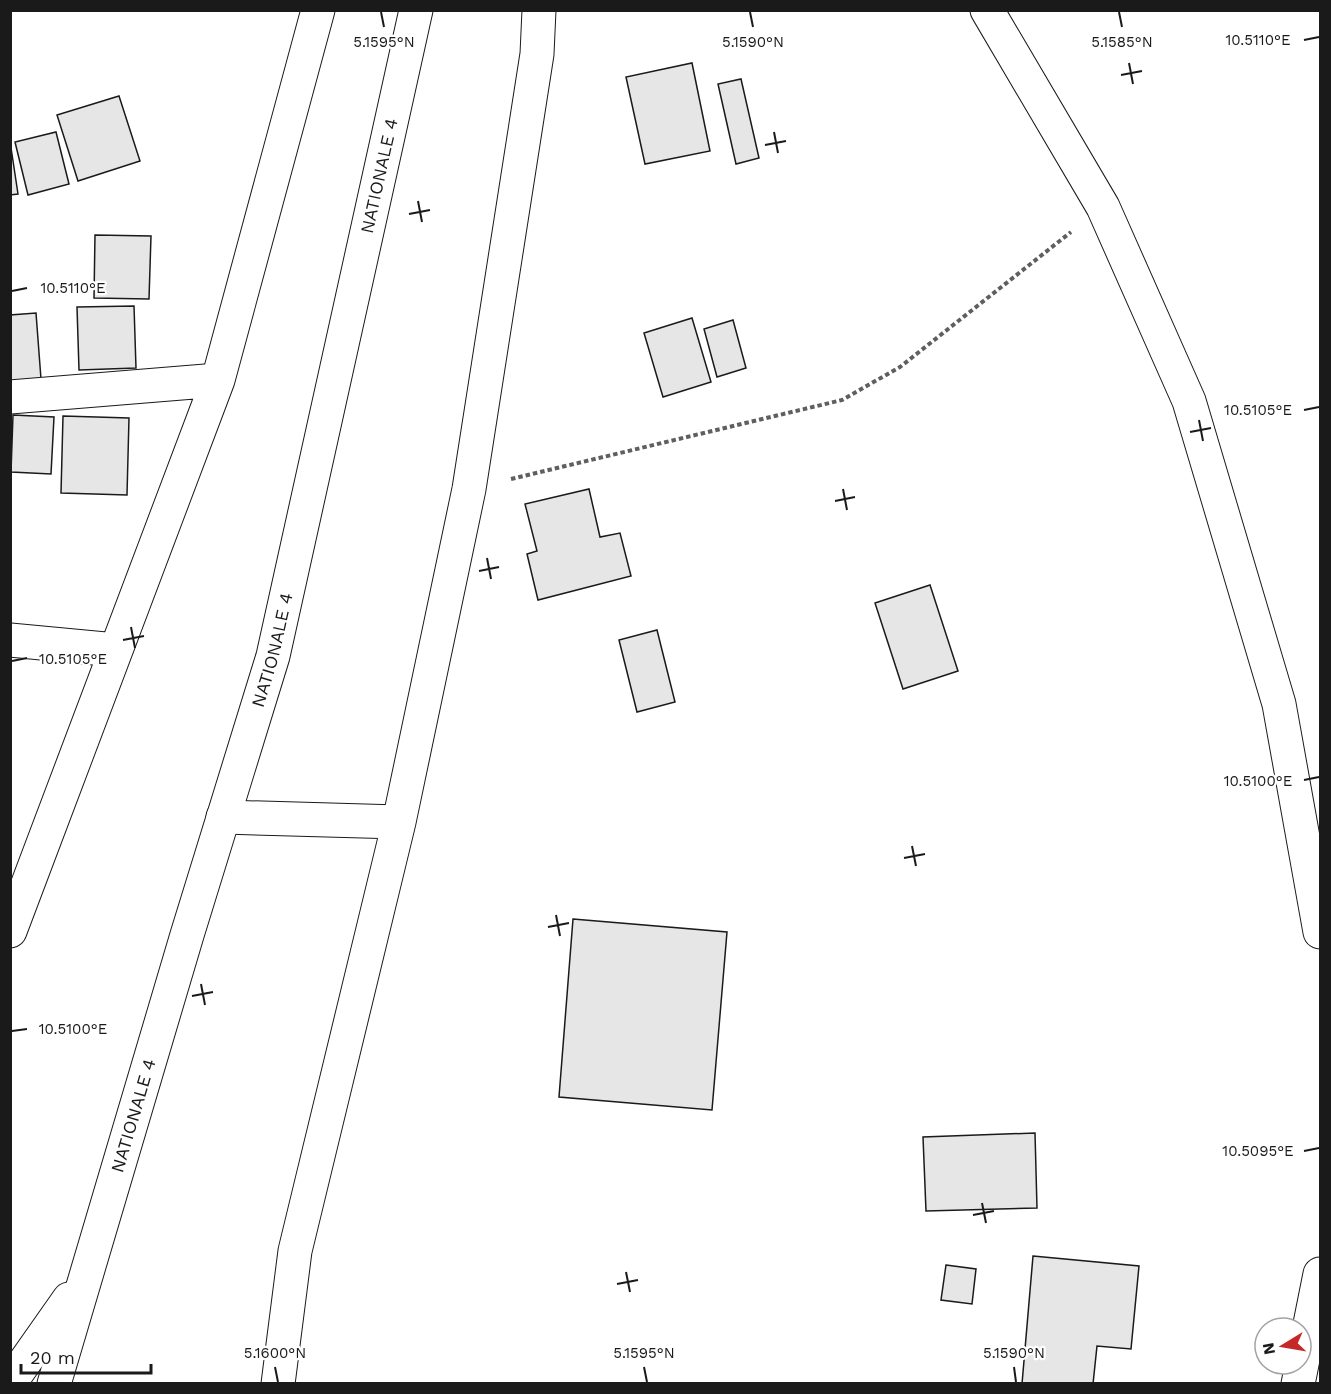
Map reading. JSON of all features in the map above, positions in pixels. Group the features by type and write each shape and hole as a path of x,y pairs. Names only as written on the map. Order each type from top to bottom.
{"main road":[{"path":"10,931 218,380 318,10"},
{"name":"NATIONALE 4","path":"54,1383 273,657 416,10"},
{"path":"278,1383 295,1251 399,822 469,489 537,54 539,10"},
{"path":"987,10 1103,207 1189,401 1279,705 1320,932"},
{"path":"10,397 218,380"},
{"path":"10,640 116,650"},
{"path":"223,817 399,822"},
{"path":"1298,1383 1320,1274"},
{"name":"NATIONALE 4","path":"10,1383 84,1278"}],"path":[{"path":"469,489 842,400 900,367 1103,207"}],"building":[{"path":"692,63 710,151 645,164 626,77"},
{"path":"741,79 759,158 736,164 718,84"},
{"path":"119,96 140,161 78,181 57,115"},
{"path":"56,132 69,184 28,195 15,142"},
{"path":"10,141 18,194 10,195"},
{"path":"95,235 151,236 149,299 94,298"},
{"path":"134,306 136,368 79,370 77,307"},
{"path":"36,313 41,379 10,381 10,315"},
{"path":"692,318 711,382 663,397 644,333"},
{"path":"733,320 746,368 717,377 704,329"},
{"path":"13,415 54,417 51,474 11,472"},
{"path":"63,416 129,418 127,495 61,493"},
{"path":"589,489 600,537 620,533 631,576 538,600 527,554 537,551 525,504"},
{"path":"930,585 958,671 903,689 875,603"},
{"path":"657,630 675,702 637,712 619,640"},
{"path":"573,919 727,932 712,1110 559,1097"},
{"path":"1035,1133 1037,1208 926,1211 923,1137"},
{"path":"1033,1256 1139,1266 1131,1349 1097,1346 1093,1384 1022,1384"},
{"path":"946,1265 976,1269 972,1304 941,1300"}]}
